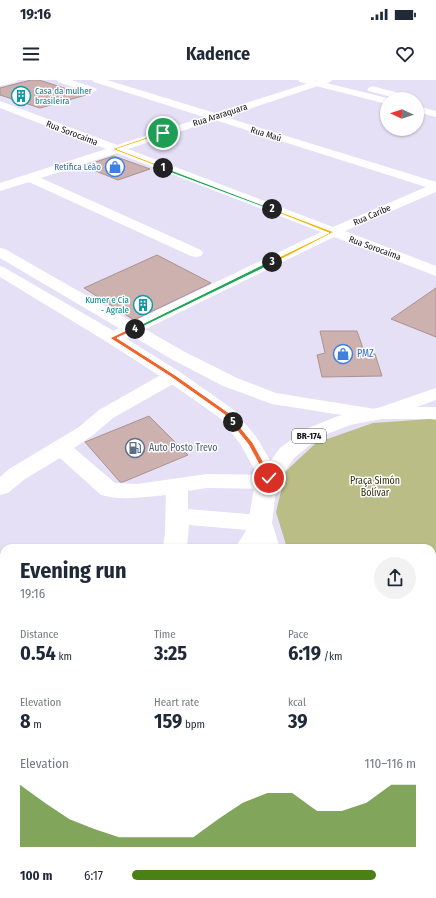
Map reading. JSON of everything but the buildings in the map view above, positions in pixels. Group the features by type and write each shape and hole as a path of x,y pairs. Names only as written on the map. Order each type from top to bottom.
{"main road":[{"path":"0,83 13,80"},
{"name":"Rua Maú","path":"61,80 95,85 213,117 436,186"},
{"path":"303,80 380,100"},
{"name":"Rua Araraquara","path":"0,187 327,80"},
{"path":"335,80 382,92"},
{"path":"424,103 436,106"},
{"name":"Rua Sorocaima","path":"0,104 114,149 436,271"},
{"path":"424,111 436,114"},
{"path":"29,177 196,253"},
{"name":"Rua Caribe","path":"113,338 332,232 436,186"},
{"path":"0,252 178,356 230,382 272,398 378,414"},
{"path":"0,271 113,338 173,376 227,414 250,443 268,480 207,481 137,490 109,490 61,448"},
{"path":"0,488 17,474 61,448 86,431 106,414 173,376"},
{"path":"413,408 436,394"},
{"path":"413,408 436,408"},
{"name":"BR-174","path":"250,544 263,532 268,480 287,452 313,433 345,420 413,408 436,413"},
{"path":"175,544 177,486"},
{"path":"177,515 263,532"}],"green space":[{"name":"Praça Simón Bolívar","path":"430,419 436,420 436,544 286,544 276,512 286,471 316,443 373,423"}],"place":[{"name":"Casa da mulher brasileira","path":"21,96"},
{"name":"Retífica Leão","path":"115,167"},
{"name":"Kumer e Cia - Agrale","path":"143,305"},
{"name":"PMZ","path":"343,354"},
{"name":"Auto Posto Trevo","path":"135,448"}],"route":[{"path":"163,133 114,149 332,232 113,338 173,376 227,414 250,443 269,478"}]}
